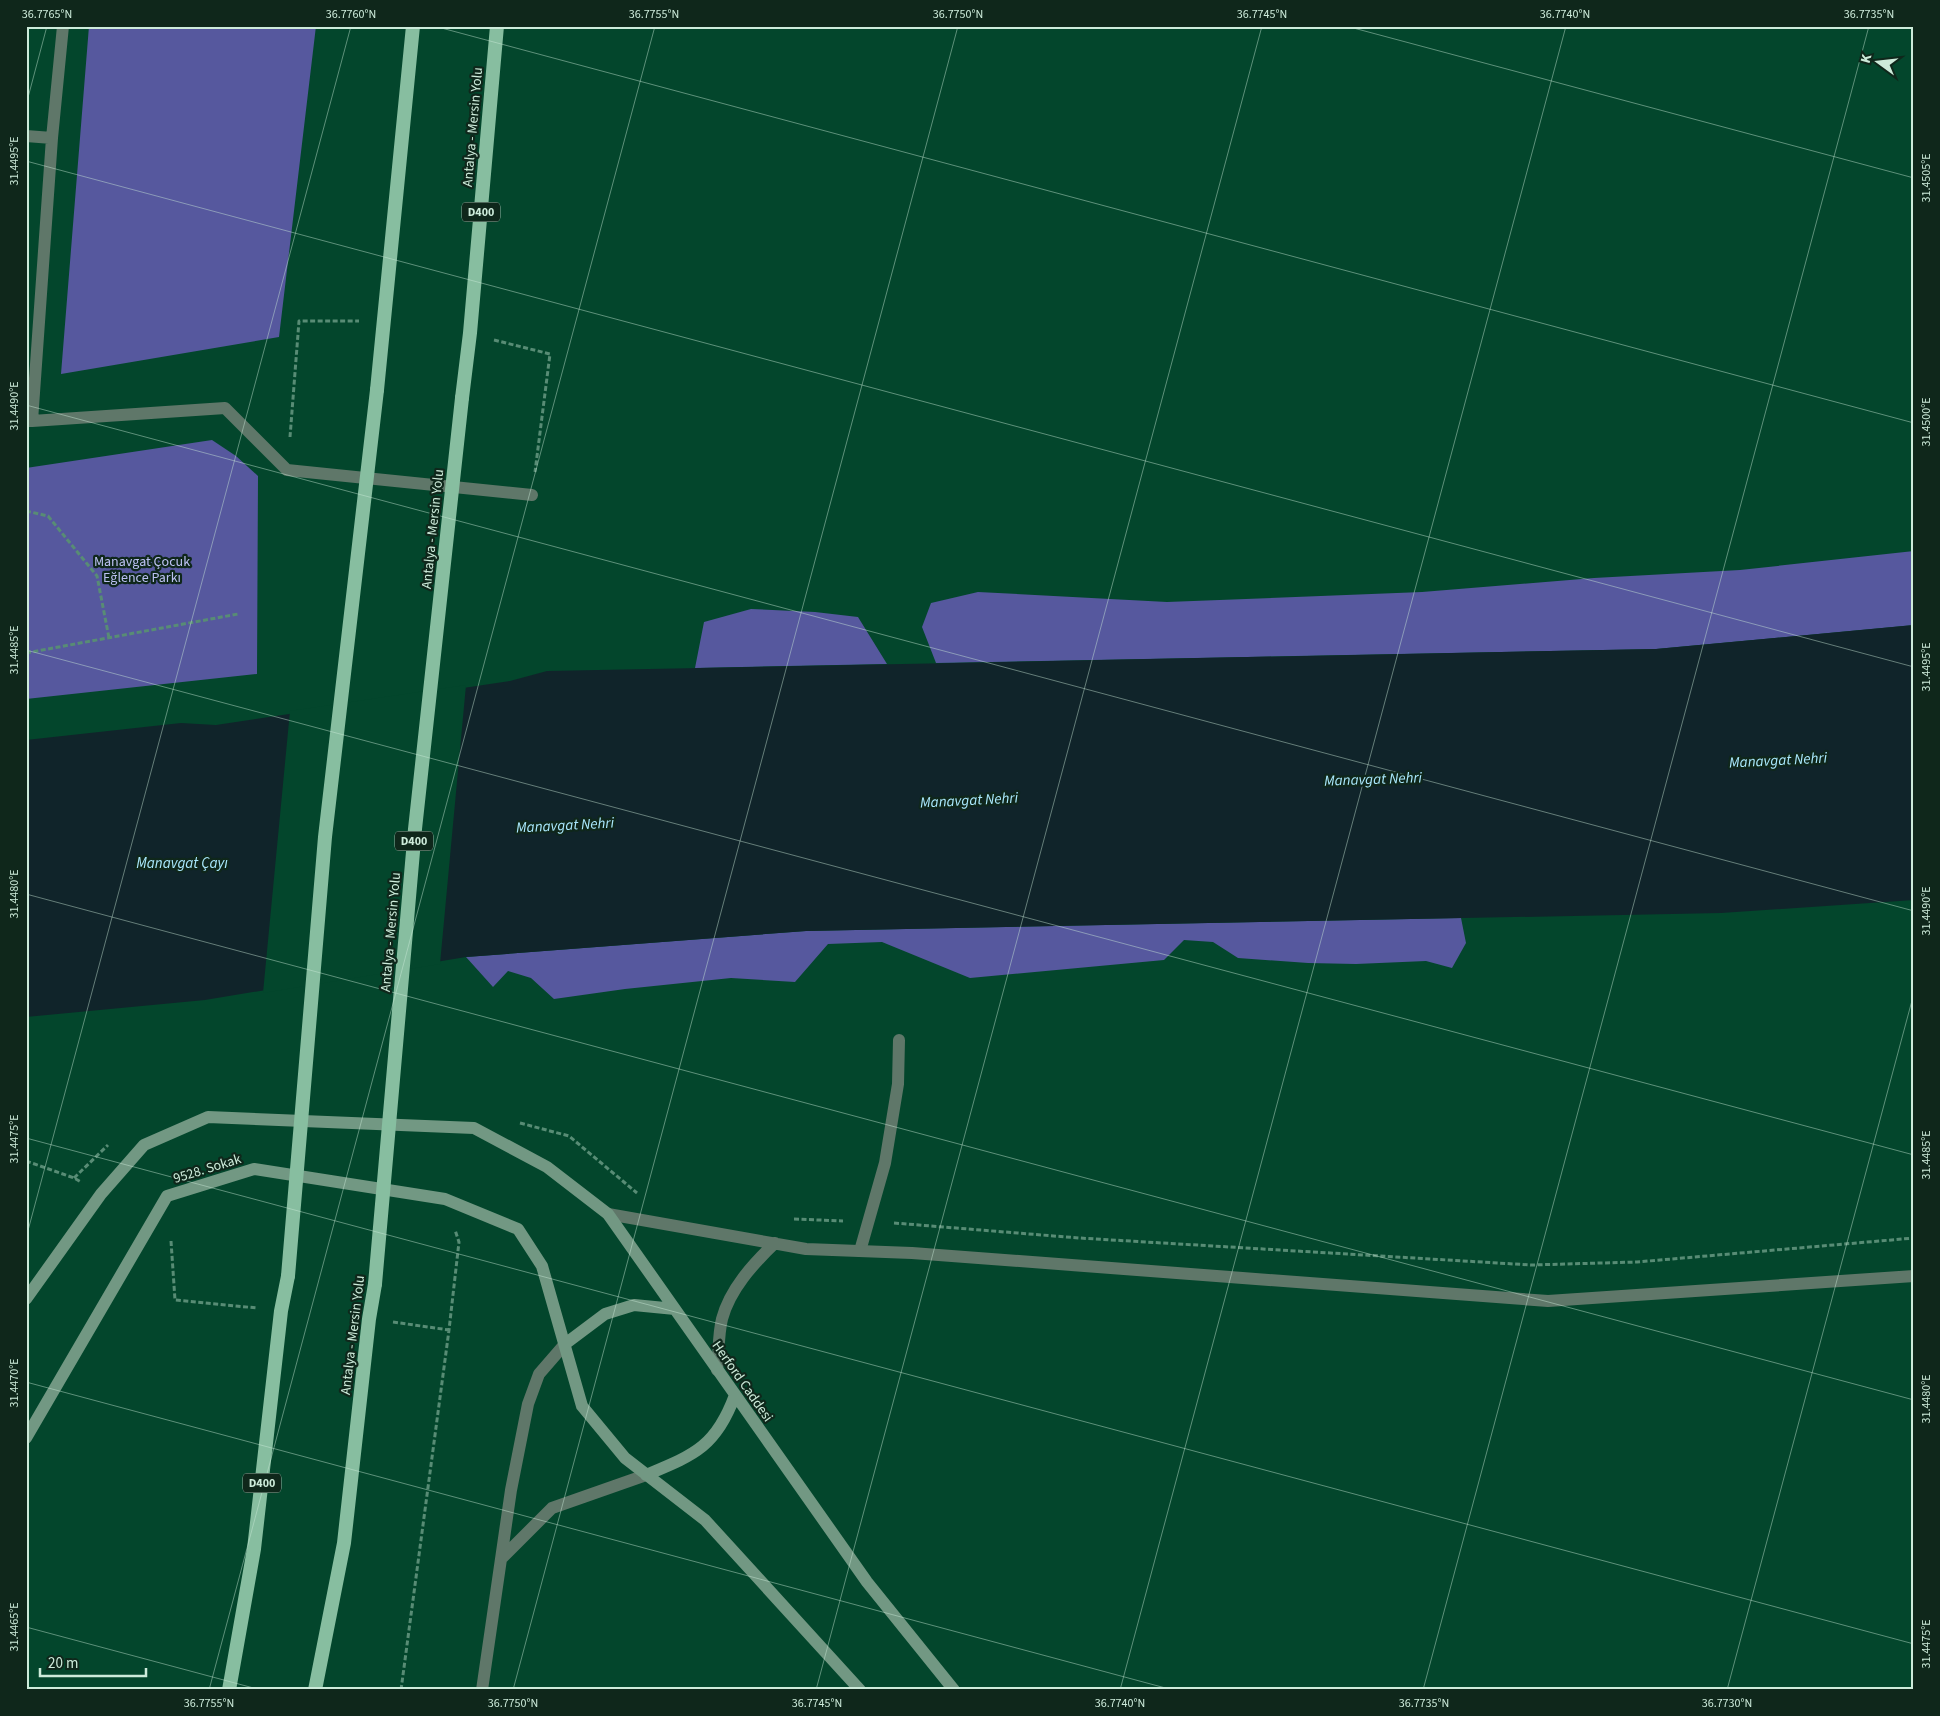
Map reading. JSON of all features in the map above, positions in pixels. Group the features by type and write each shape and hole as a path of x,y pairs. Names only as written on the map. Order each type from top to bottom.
{"highway":[{"name":"D400","path":"229,1690 254,1549 281,1311 288,1276 325,837 377,390 413,26"},
{"name":"Antalya - Mersin Yolu","path":"315,1690 344,1543 369,1318 375,1284 415,829 470,333 498,26"}],"main road":[{"name":"Herford Caddesi","path":"101,1194 144,1145 208,1117 474,1128 547,1167 608,1214 867,1582 954,1690"},
{"name":"9528. Sokak","path":"26,1438 167,1196 254,1169 445,1199"},
{"path":"26,1299 101,1194"},
{"path":"445,1199 518,1230 542,1266 582,1406 625,1458 705,1520 860,1690"},
{"path":"565,1344 605,1314 634,1305 675,1310"},
{"path":"646,1475 684,1459 708,1443 728,1415 735,1395"}],"street":[{"path":"63,26 29,421 225,408 287,470 532,495"},
{"path":"26,136 52,138"},
{"path":"860,1251 885,1162 898,1084 899,1040"},
{"path":"608,1214 806,1248 1548,1301 1914,1276"},
{"path":"717,1370 722,1320 729,1302 754,1262 775,1243"},
{"path":"482,1690 511,1490 528,1404 539,1374 565,1344"},
{"path":"501,1559 552,1508 646,1475"}],"path":[{"path":"287,470 299,321 384,321"},
{"path":"470,333 550,354 532,495"},
{"path":"26,511 48,516 97,576 109,638"},
{"path":"26,653 238,614"},
{"path":"26,1161 74,1178 101,1194"},
{"path":"167,1196 175,1300 281,1311"},
{"path":"401,1690 459,1242 445,1199"},
{"path":"909,1225 1079,1238 1530,1265 1637,1262 1914,1238"},
{"path":"369,1318 449,1330"}],"green space":[{"path":"89,26 316,26 279,337 61,374"},
{"name":"Manavgat Çocuk Eğlence Parkı","path":"212,440 236,456 258,476 257,674 26,699 26,468"},
{"path":"1914,551 1914,625 1656,649 936,663 922,627 931,603 978,592 1167,602 1422,592 1594,578 1740,570"},
{"path":"751,609 815,612 858,617 887,664 695,668 704,622"},
{"path":"1461,918 1466,943 1452,968 1426,961 1356,964 1238,958 1213,942 1184,940 1164,960 970,978 882,942 828,944 795,982 731,978 625,989 554,999 531,978 508,971 493,987 466,957 806,931"}],"water":[{"name":"Manavgat Çayı","path":"1914,625 1914,900 1721,913 806,931 466,957 205,1000 26,1017 26,740 181,723 216,725 510,681 547,671 1656,649"}],"pier":[{"path":"466,685 440,964 263,993 290,711"}],"water label":[{"name":"Manavgat Nehri","path":"1778,760"},
{"name":"Manavgat Nehri","path":"1373,779"},
{"name":"Manavgat Nehri","path":"969,800"},
{"name":"Manavgat Nehri","path":"565,825"}]}
